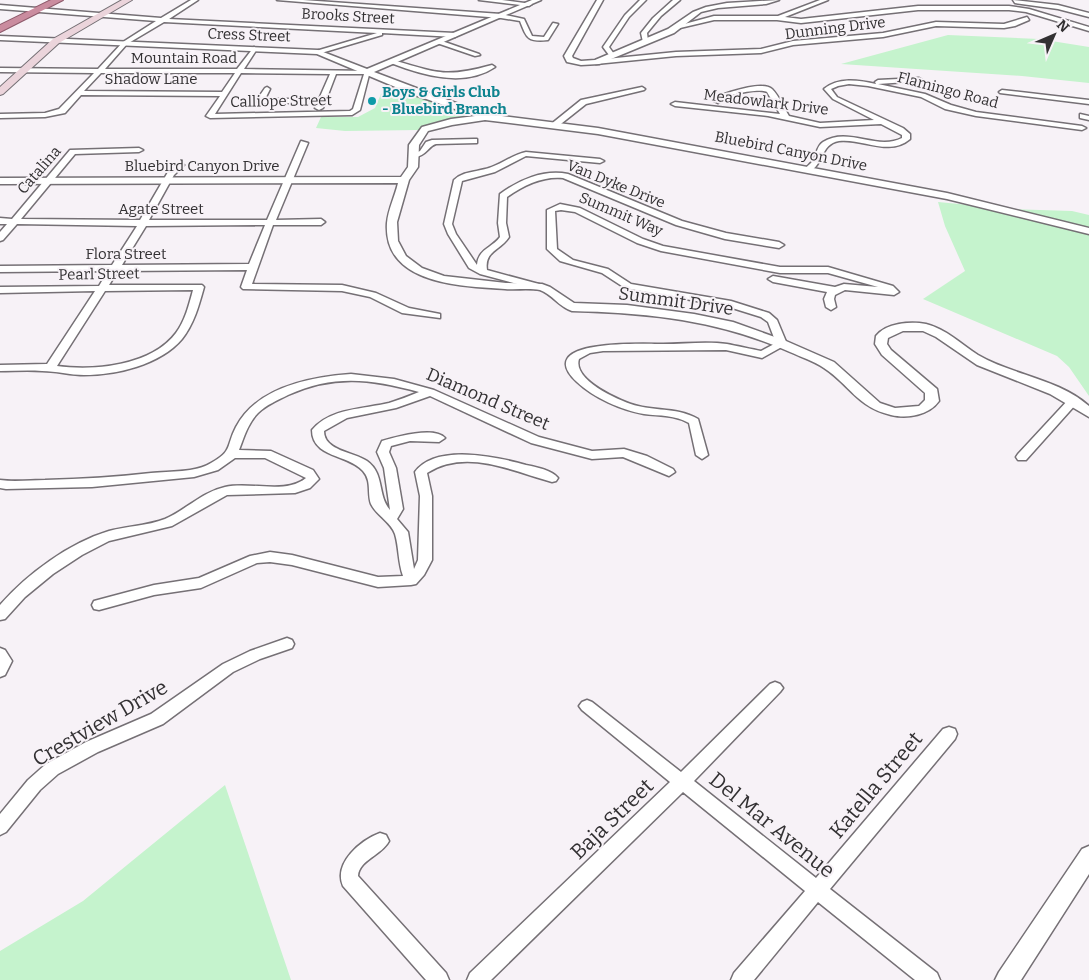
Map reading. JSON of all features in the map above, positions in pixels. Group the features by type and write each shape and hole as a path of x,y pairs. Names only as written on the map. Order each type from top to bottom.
{"highway":[{"path":"0,29 58,0"}],"main road":[{"path":"0,92 56,41 128,0"}],"street":[{"path":"2,8 19,0"},
{"path":"0,116 46,115 62,111 125,43 195,0"},
{"path":"280,0 501,16 522,20 530,38 546,39 555,24"},
{"path":"380,7 389,0"},
{"path":"482,0 528,4"},
{"path":"368,72 538,0"},
{"path":"600,0 568,56 570,60 581,63 596,62 680,26 714,18 777,18 801,21 918,8 1009,8 1027,10 1089,29"},
{"path":"610,57 606,47 614,33 632,9 643,0"},
{"path":"645,41 644,33 648,26 660,13 678,0"},
{"path":"680,26 692,16 705,9 776,0"},
{"path":"777,18 825,0"},
{"path":"1006,0 1058,7 1089,15"},
{"name":"Brooks Street","path":"2,8 162,20 455,35"},
{"name":"Dunning Drive","path":"610,57 762,51 808,41 891,34 928,25 1004,26 1027,19"},
{"path":"318,52 392,31"},
{"name":"Cress Street","path":"0,38 318,52 452,106 485,117"},
{"path":"439,42 477,55"},
{"path":"223,94 254,49"},
{"path":"572,51 572,55 578,58 610,57"},
{"path":"393,62 420,72 441,76 463,75 492,67"},
{"name":"Mountain Road","path":"0,70 368,72"},
{"path":"317,114 334,71"},
{"name":"Calliope Street","path":"223,94 210,116 353,113 356,110 368,72"},
{"path":"808,170 816,162 823,146 828,142 845,140 887,145 906,139 906,134 835,98 827,89 836,84 849,82 868,84 886,81 919,80"},
{"name":"Flamingo Road","path":"868,84 923,95 948,106 996,118 1082,128"},
{"path":"718,101 718,98 731,93 765,88 770,91 786,118"},
{"path":"554,125 584,102 642,89"},
{"path":"267,90 260,101 322,101"},
{"path":"1002,92 1089,102"},
{"name":"Shadow Lane","path":"78,93 223,94"},
{"name":"Meadowlark Drive","path":"675,104 786,118 820,125 884,122"},
{"name":"Bluebird Canyon Drive","path":"485,117 613,134 947,196 1089,231"},
{"name":"Summit Drive","path":"485,117 451,122 425,129 414,145 413,167 404,180 392,222 393,241 397,252 410,266 442,279 506,286 536,286 550,291 564,304 572,307 612,308 713,320 747,330 829,365 874,406 894,412 912,412 924,409 932,401 932,392 886,352 880,344 882,336 899,327 924,328 937,333 982,362 1073,401 1089,413"},
{"path":"413,156 422,154 426,151 429,144 435,142 474,142"},
{"path":"304,143 251,267 246,287 342,288 373,295 406,311 436,316"},
{"name":"Catalina","path":"0,238 73,152 84,150 139,150"},
{"path":"536,286 483,272 472,266 448,224 458,180 469,175 499,168 521,155 538,154 600,161"},
{"path":"0,368 50,368 102,289 166,180 180,166"},
{"name":"Van Dyke Drive","path":"483,272 480,263 482,258 489,249 502,242 505,237 502,223 503,196 515,188 547,174 565,176 679,223 725,236 779,245"},
{"name":"Bluebird Canyon Drive","path":"0,181 404,180"},
{"name":"Summit Way","path":"782,344 772,320 765,315 731,304 628,286 603,270 563,260 552,249 551,210 560,207 577,210 640,241 661,248 780,270 828,270 890,288 894,292 856,287 844,287 834,290"},
{"name":"Agate Street","path":"0,221 142,223 321,222"},
{"name":"Flora Street","path":"0,269 251,267"},
{"path":"774,279 834,290 829,299 831,307"},
{"name":"Pearl Street","path":"0,290 199,287 185,326 174,342 156,354 109,369 85,372 50,368"},
{"path":"702,455 694,421 680,414 637,409 610,398 588,386 576,376 572,368 572,361 576,356 585,351 603,348 726,347 762,355 782,344"},
{"name":"Diamond Street","path":"232,454 241,428 254,410 285,391 302,384 322,379 351,377 394,382 430,392 536,440 592,455 624,453 669,472"},
{"path":"411,580 406,566 401,532 377,504 374,482 370,471 362,463 337,453 322,444 318,438 318,430 341,416 355,411 387,406 430,392"},
{"path":"1022,457 1073,401"},
{"path":"390,520 398,509 390,468 383,452 386,444 409,437 439,438"},
{"path":"0,484 92,483 194,473 214,467 232,454 267,454 308,473 313,479 303,487 286,490 238,488 224,492 167,523 103,538 71,556 39,578 0,614"},
{"path":"99,606 154,590 201,583 255,559 270,557 292,560 378,582 411,580 419,572 425,560 426,496 420,472 441,462 476,460 511,464 533,469 552,478"},
{"name":"Crestview Drive","path":"0,827 34,785 52,769 92,746 156,719 228,668 255,655 287,644"},
{"path":"0,654 5,661 0,671"},
{"name":"Baja Street","path":"477,980 682,782 775,688"},
{"name":"Del Mar Avenue","path":"587,706 930,980"},
{"name":"Katella Street","path":"741,980 949,734"},
{"path":"380,842 350,867 347,874 349,880 439,980"},
{"path":"1007,980 1089,856"}],"green space":[{"path":"948,35 1039,39 1089,47 1089,83 1022,76 841,64"},
{"path":"398,88 468,116 430,125 419,130 345,131 316,128 321,117 358,117 375,108 381,94"},
{"path":"938,202 1012,209 1072,211 1089,215 1089,396 1069,367 1057,356 923,299 965,271 945,226"},
{"path":"225,785 291,980 0,980 0,951 83,901"}],"place":[{"name":"Boys & Girls Club - Bluebird Branch","path":"372,101"}]}
